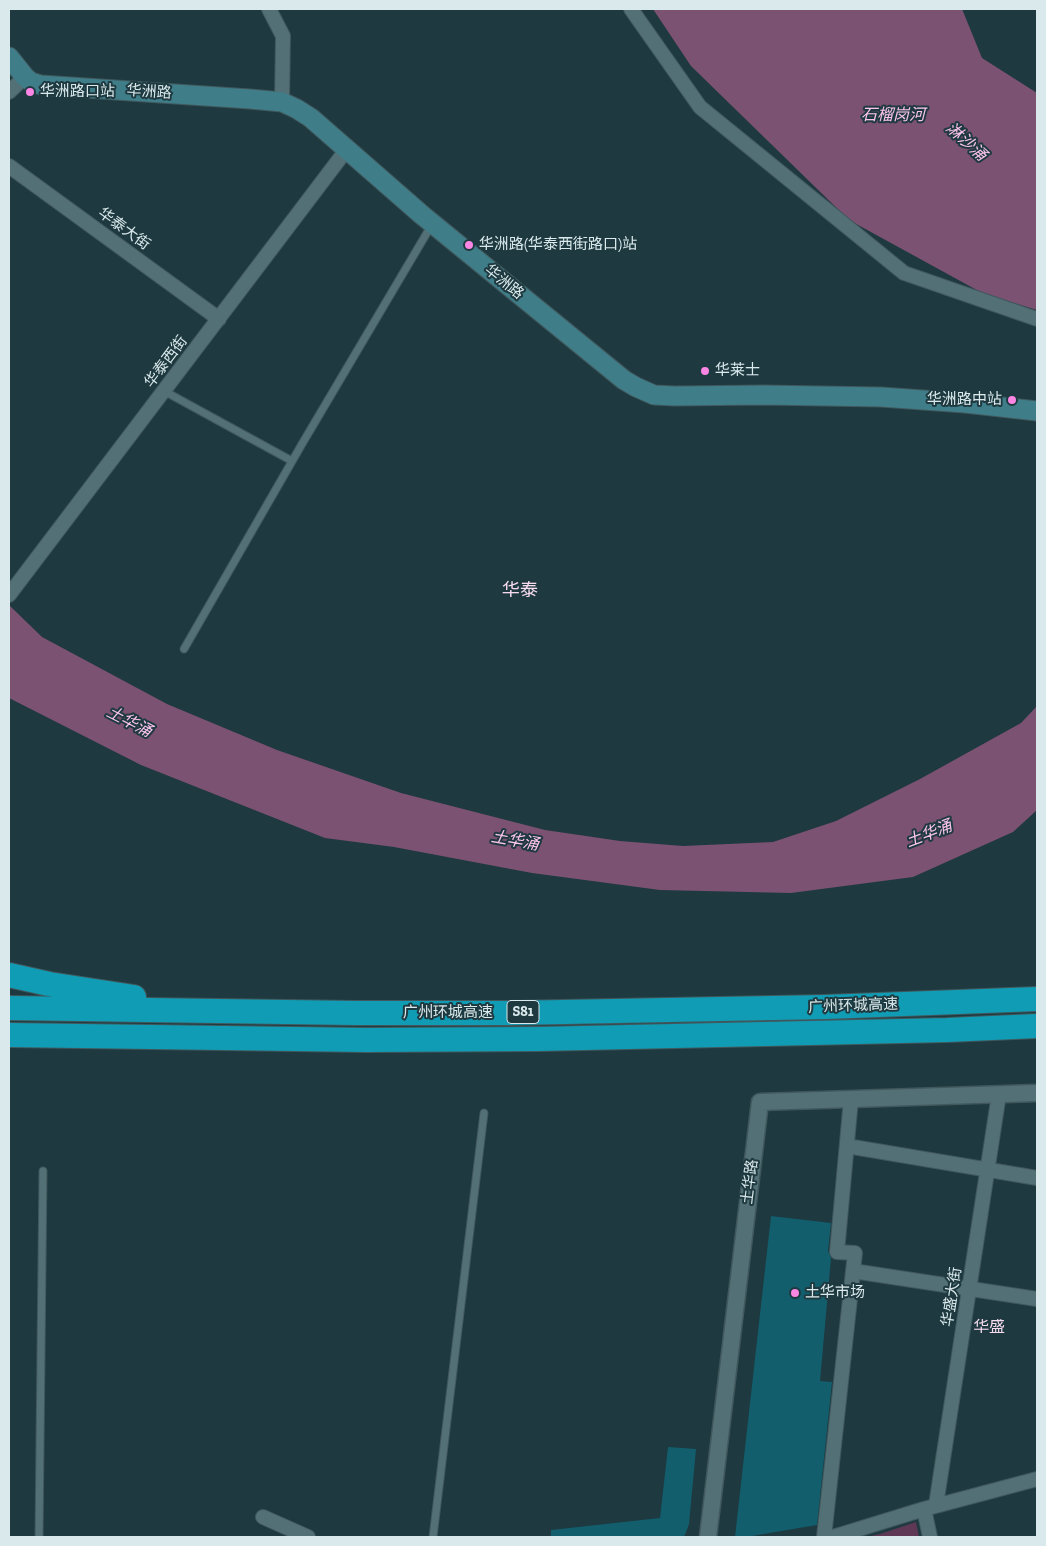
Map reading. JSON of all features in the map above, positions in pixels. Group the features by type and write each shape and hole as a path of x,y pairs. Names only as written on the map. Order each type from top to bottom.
{"highway":[{"path":"9,975 49,984 196,1005 355,1013"},
{"name":"广州环城高速","path":"9,1008 355,1013 510,1013 825,1007 1037,999"},
{"name":"广州环城高速","path":"9,1035 366,1040 558,1039 946,1030 1037,1026"},
{"path":"9,1049 366,1040"}],"main road":[{"path":"9,57 24,77"},
{"name":"华洲路","path":"24,77 31,82 41,85 250,99 282,102 297,109 311,118 433,223 624,380 654,395 880,398 965,403 1037,411"}],"street":[{"path":"269,9 283,36 282,102"},
{"path":"631,9 700,107 904,272 1037,319"},
{"path":"9,92 24,77"},
{"name":"华泰西街","path":"9,595 348,149"},
{"name":"华泰大街","path":"9,166 219,319"},
{"name":"土华路","path":"708,1537 760,1102 1037,1093"},
{"name":"华盛大街","path":"930,1507 969,1288 999,1094"},
{"path":"824,1537 855,1253 837,1252 851,1099"},
{"path":"846,1146 1037,1178"},
{"path":"853,1271 1037,1299"},
{"path":"833,1537 930,1507 1037,1478"},
{"path":"930,1507 930,1537"},
{"path":"263,1518 308,1537"}],"lane":[{"path":"184,648 433,223"},
{"path":"164,391 292,462"},
{"path":"433,1537 484,1113"},
{"path":"39,1537 43,1171"}],"shaded area":[{"path":"916,1522 919,1537 866,1537 880,1534"}],"water":[{"name":"石榴岗河","path":"653,9 962,9 982,58 1037,93 1037,310 984,294 849,220 691,66"},
{"name":"土华涌","path":"9,605 42,637 167,704 277,750 401,793 545,830 620,841 683,846 773,842 836,821 920,779 1021,723 1037,706 1037,810 1013,832 913,877 791,893 660,890 532,873 394,847 325,838 141,765 9,698"}],"building":[{"path":"771,1216 831,1223 828,1251 831,1258 820,1381 832,1382 817,1525 746,1537 735,1537"},
{"path":"668,1447 696,1449 689,1524 685,1535 682,1537 551,1537 551,1530 660,1518"}],"place":[{"name":"华洲路口站","path":"30,92"},
{"name":"华洲路(华泰西街路口)站","path":"469,245"},
{"name":"华莱士","path":"705,371"},
{"name":"华洲路中站","path":"1012,400"},
{"name":"土华市场","path":"795,1293"}],"district":[{"name":"华泰","path":"520,591"},
{"name":"华盛","path":"989,1327"}],"water label":[{"name":"淋沙涌","path":"966,142"}]}
